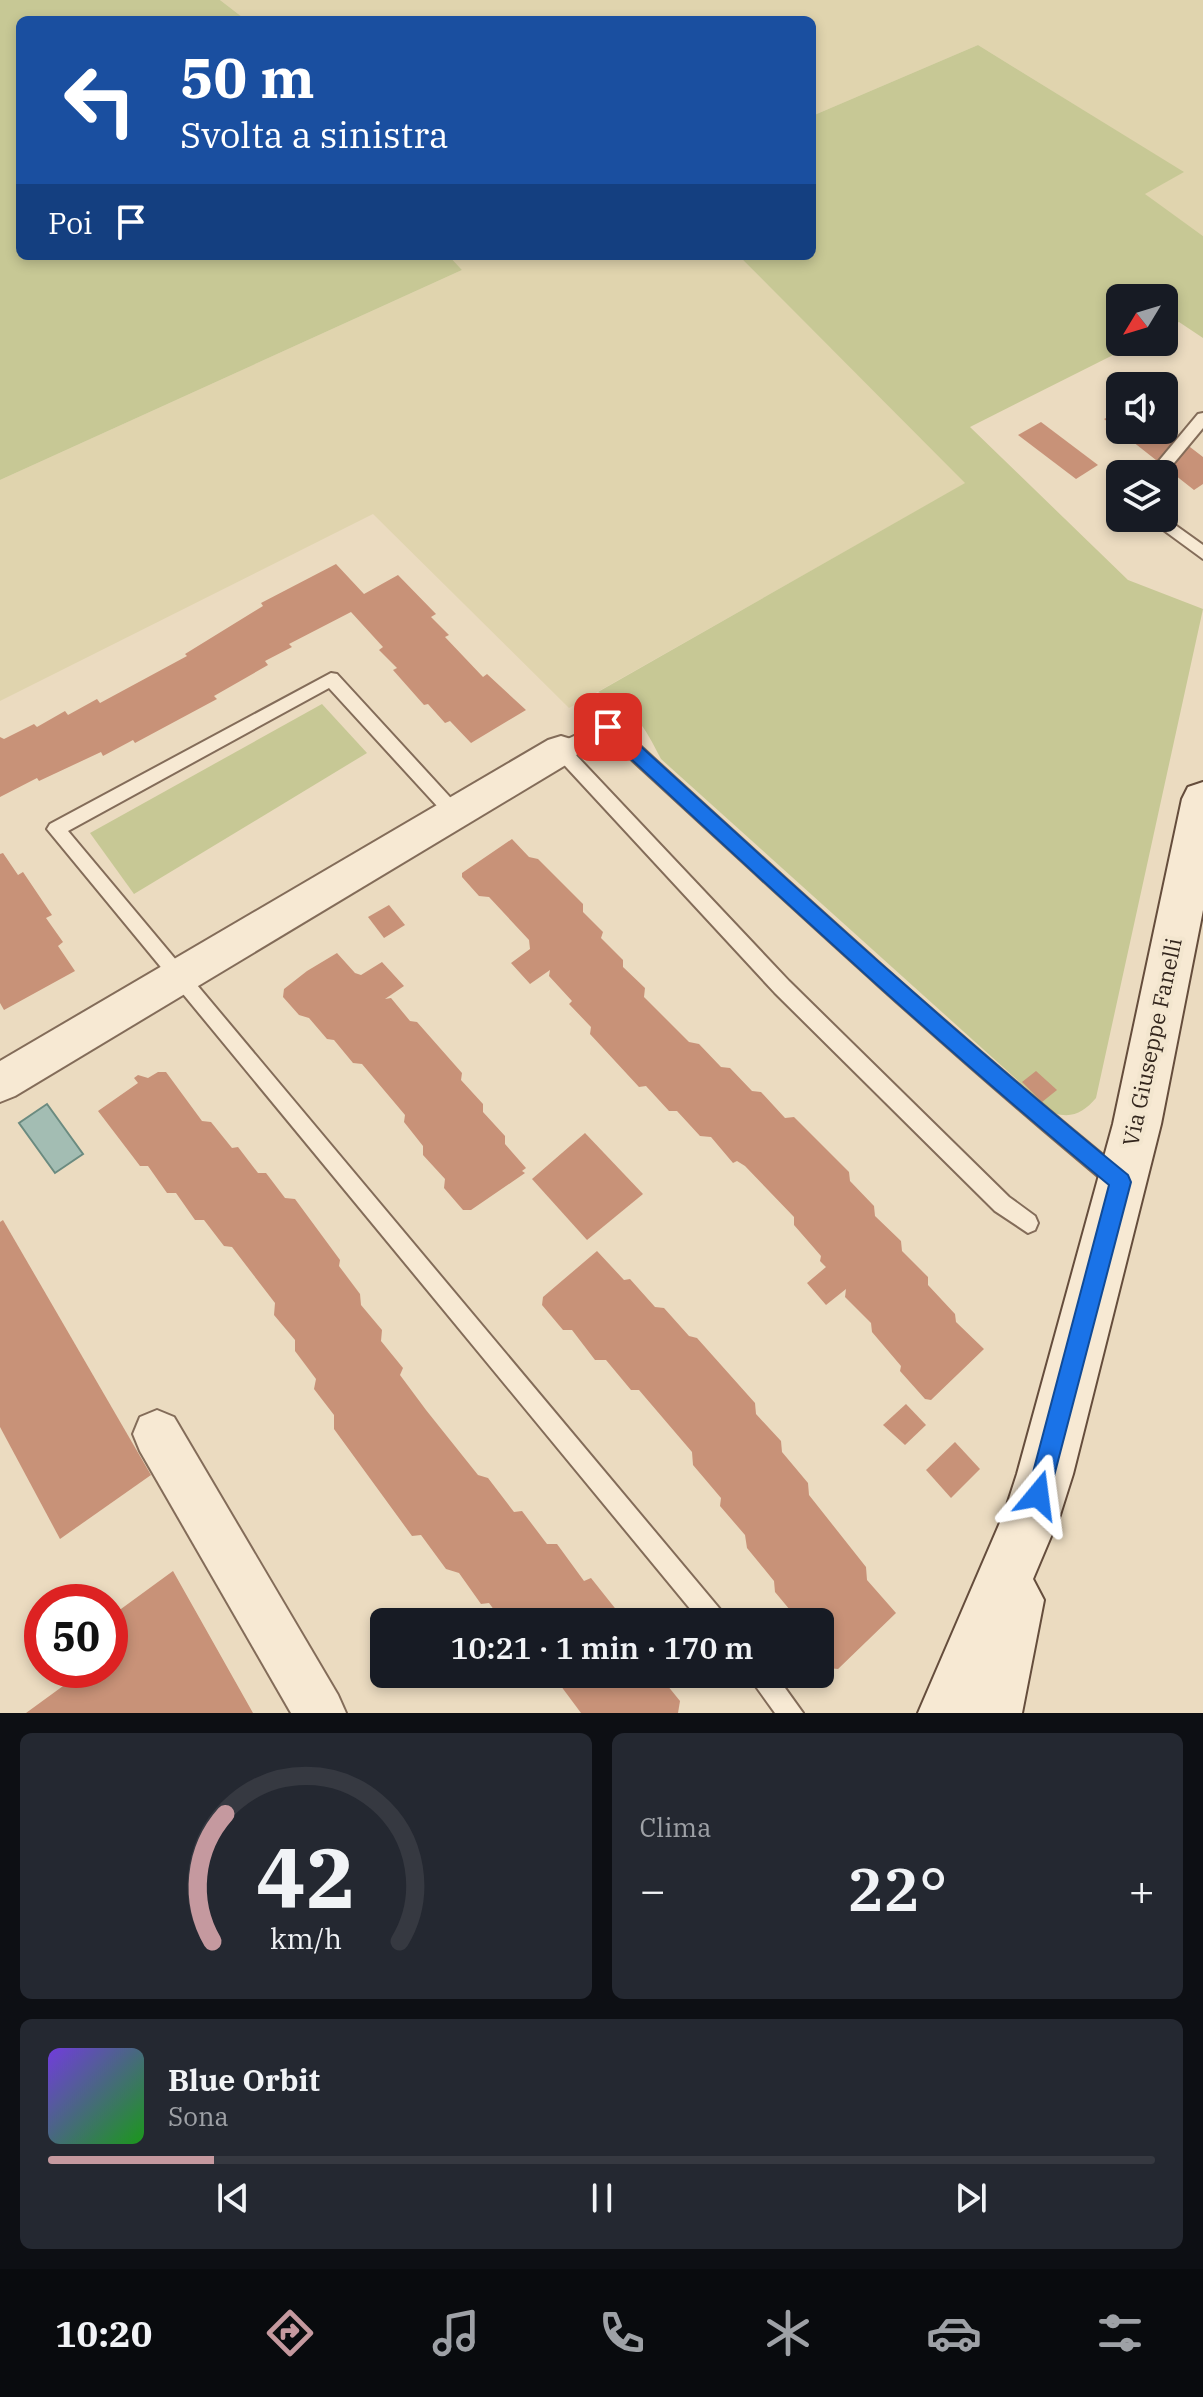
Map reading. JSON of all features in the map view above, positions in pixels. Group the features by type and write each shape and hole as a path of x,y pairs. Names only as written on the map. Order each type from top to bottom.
{"main road":[{"name":"Via Giuseppe Fanelli","path":"992,1713 1032,1515 1137,1124 1203,799"},
{"name":"Via Giuseppe Fanelli","path":"948,1713 1032,1515"}],"street":[{"path":"0,1083 561,750"},
{"path":"157,1434 320,1713"}],"lane":[{"path":"1168,460 1203,418"},
{"path":"1174,532 1203,553"},
{"path":"454,813 331,679 56,829 704,1608"},
{"path":"1028,1223 1002,1204 782,987 561,750 608,727 837,938 1023,1102 1120,1182"},
{"path":"770,1688 791,1713"}],"shaded area":[{"path":"220,0 1203,0 1203,236 1144,194 1183,172 978,45 816,114 816,16 241,16"},
{"path":"453,260 743,260 966,483 569,708 373,514 0,701 0,480 462,270"},
{"path":"47,1104 83,1154 55,1173 19,1123"}],"green space":[{"path":"0,0 220,0 241,16 16,16 16,260 453,260 462,270 0,480"},
{"path":"978,45 1184,172 1145,194 1203,236 1203,338 1178,322 1178,284 1106,284 1106,356 1111,356 970,427 1128,580 1203,609 1096,1098 1072,1115 1054,1113 661,759 629,711 598,692 965,483 743,260 816,260 816,114"},
{"path":"322,704 367,753 134,894 90,833"}],"building":[{"path":"1041,422 1098,465 1076,479 1018,435"},
{"path":"1178,438 1203,457 1203,484 1194,490 1178,477 1178,460 1156,460 1136,444 1178,444"},
{"path":"336,564 364,594 398,575 436,614 431,617 449,635 445,637 483,677 487,674 526,710 471,743 450,721 445,723 428,704 424,705 393,670 397,668 379,650 383,647 351,612 289,644 292,647 265,661 268,665 214,696 217,699 135,743 133,740 103,756 101,752 0,797 0,737 4,739 34,724 37,727 65,711 68,715 97,699 100,703 187,656 185,654 263,606 261,603"},
{"path":"512,839 529,857 538,859 583,904 583,912 603,932 601,938 623,960 623,967 645,988 644,997 689,1042 699,1044 721,1067 730,1068 752,1091 761,1092 785,1118 794,1117 849,1172 850,1181 874,1206 875,1216 901,1241 902,1251 928,1277 928,1285 955,1314 956,1322 984,1349 931,1400 925,1399 900,1371 901,1366 872,1332 871,1323 845,1297 846,1289 826,1305 807,1283 826,1267 820,1261 821,1256 794,1225 794,1217 745,1166 737,1161 733,1163 711,1137 700,1136 677,1111 669,1111 646,1086 639,1087 590,1034 591,1027 569,1004 572,1001 549,976 550,970 530,984 511,963 530,949 529,940 489,897 479,896 462,873"},
{"path":"3,853 18,875 23,872 52,915 46,918 63,942 58,946 75,971 4,1010 0,1003 0,854"},
{"path":"389,905 405,925 384,938 368,917"},
{"path":"337,953 355,973 361,975 382,962 404,986 385,999 391,998 410,1021 417,1022 462,1073 461,1080 483,1104 483,1112 505,1136 505,1144 526,1168 522,1171 525,1173 471,1210 463,1210 444,1188 445,1179 423,1155 423,1146 404,1122 405,1115 362,1064 353,1063 334,1040 327,1039 309,1018 299,1015 283,997 284,989"},
{"path":"1036,1071 1057,1090 1042,1102 1022,1082"},
{"path":"158,1072 166,1072 202,1121 211,1122 232,1148 238,1147 258,1173 266,1173 285,1198 295,1199 340,1260 339,1266 360,1294 361,1305 382,1330 381,1341 403,1368 400,1375 426,1410 478,1475 488,1478 514,1512 522,1511 547,1544 557,1544 584,1581 591,1578 615,1608 493,1608 489,1603 481,1604 459,1573 446,1569 421,1535 412,1536 334,1429 334,1415 314,1389 316,1379 295,1351 295,1340 274,1315 275,1303 232,1247 224,1246 204,1220 195,1220 176,1193 167,1193 148,1166 140,1166 98,1111 138,1083 134,1078 138,1075 148,1078"},
{"path":"585,1133 643,1194 587,1240 532,1179"},
{"path":"3,1220 151,1475 60,1539 0,1427 0,1222"},
{"path":"597,1251 624,1280 630,1279 655,1307 664,1308 689,1336 697,1338 755,1403 756,1414 781,1441 782,1452 808,1483 809,1495 866,1567 867,1580 896,1613 838,1669 834,1669 834,1608 788,1608 775,1592 774,1581 747,1548 745,1535 720,1506 721,1498 693,1465 692,1452 639,1390 631,1390 606,1360 595,1360 572,1330 563,1330 542,1305 543,1297"},
{"path":"906,1404 926,1425 905,1445 883,1425"},
{"path":"955,1442 980,1469 951,1498 926,1470"},
{"path":"173,1571 253,1713 26,1713 60,1688 128,1688 128,1604"},
{"path":"562,1688 669,1688 680,1701 678,1713 581,1713"}],"route":[{"path":"608,727 837,938 1023,1102 1120,1182 1038,1495"}]}
